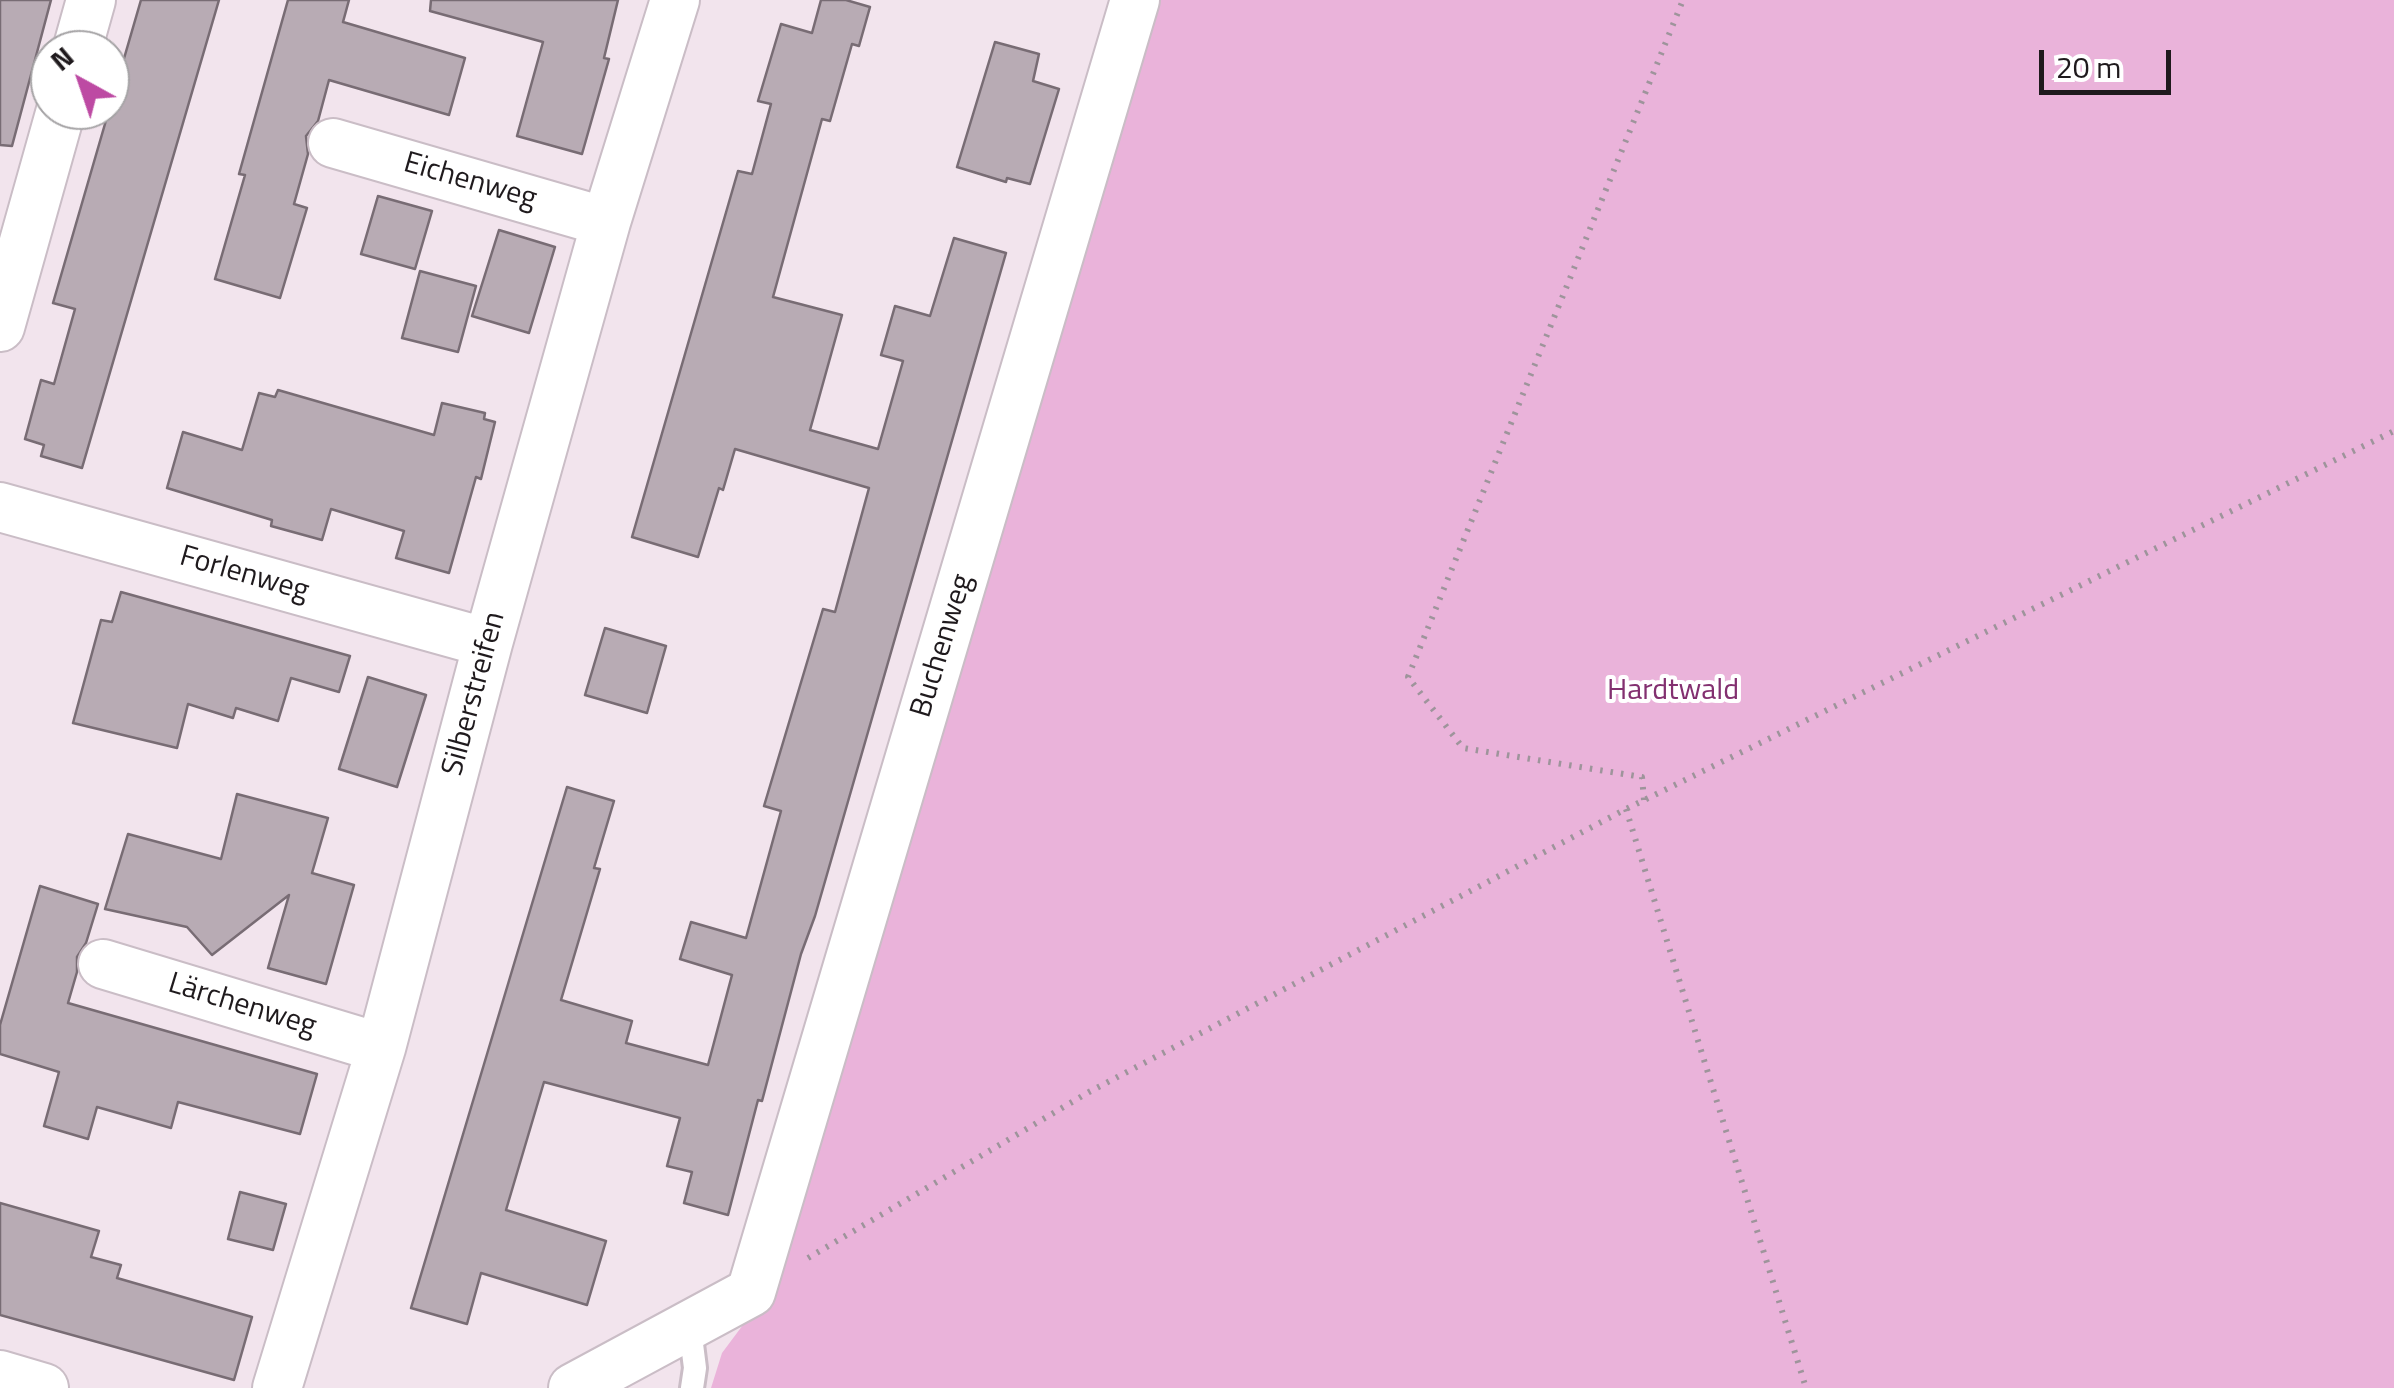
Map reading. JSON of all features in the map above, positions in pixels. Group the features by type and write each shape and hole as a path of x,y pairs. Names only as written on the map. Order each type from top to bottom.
{"street":[{"path":"84,30 92,0"},
{"name":"Silberstreifen","path":"277,1388 381,1048 488,643 606,222 675,0"},
{"name":"Buchenweg","path":"751,1292 1134,0"},
{"path":"0,327 55,130"},
{"name":"Eichenweg","path":"333,143 606,222"},
{"name":"Forlenweg","path":"0,507 488,643"},
{"name":"Lärchenweg","path":"102,964 381,1048"},
{"path":"573,1388 751,1292"},
{"path":"0,1374 44,1388"}],"lane":[{"path":"690,1328 695,1368 692,1388"}],"path":[{"path":"1644,800 1642,777 1463,748 1408,677 1683,0"},
{"path":"751,1292 1089,1092 1626,808 2394,431"},
{"path":"1626,808 1806,1388"}],"green space":[{"name":"Hardtwald","path":"1153,0 2394,0 2394,1388 711,1388 722,1353 778,1278"}],"building":[{"path":"0,0 51,0 43,30 30,30 30,79 12,146 0,145"},
{"path":"141,0 219,0 82,468 41,456 44,445 25,439 41,380 54,384 75,309 53,303 103,130 130,130 130,38"},
{"path":"288,0 349,0 343,22 465,58 449,115 329,80 318,121 306,136 308,154 294,204 307,208 280,298 215,279 245,175 239,174"},
{"path":"431,0 618,0 604,58 609,59 582,154 517,136 543,42 430,11"},
{"path":"821,0 846,0 870,7 859,46 852,44 830,121 822,119 773,297 842,315 810,430 878,449 903,361 881,355 895,306 930,316 954,238 1006,253 801,954 762,1101 758,1100 728,1215 684,1203 692,1172 667,1166 680,1118 544,1082 506,1210 606,1241 587,1305 481,1273 467,1324 411,1308 567,787 614,801 594,868 600,869 561,1000 632,1021 626,1043 708,1065 732,975 680,959 691,922 746,938 781,811 764,806 823,609 835,612 869,488 735,449 698,557 632,537 738,171 752,174 771,104 758,101 781,24 812,33"},
{"path":"995,42 1039,54 1033,81 1059,89 1030,184 1007,178 1006,182 957,167"},
{"path":"378,196 432,211 415,269 361,254"},
{"path":"499,230 555,247 529,333 472,316"},
{"path":"420,271 476,286 458,352 402,338"},
{"path":"278,390 434,435 442,403 485,413 484,419 495,422 481,479 476,477 449,573 396,558 404,531 331,509 322,540 271,526 272,520 167,488 183,432 242,450 259,393 275,397"},
{"path":"121,592 350,656 339,692 291,678 278,721 236,708 233,718 188,704 177,748 73,723 101,620 112,622"},
{"path":"605,628 666,646 647,713 585,695"},
{"path":"368,677 426,695 397,787 339,769"},
{"path":"237,794 328,818 312,873 354,885 326,984 268,968 289,895 212,955 187,927 105,909 128,834 221,859"},
{"path":"40,886 98,904 86,943 77,957 68,1003 317,1074 300,1134 178,1102 171,1128 97,1107 88,1139 44,1126 59,1072 0,1054 0,1025"},
{"path":"240,1192 286,1204 273,1250 228,1239"},
{"path":"0,1203 99,1231 91,1257 121,1265 117,1278 252,1317 234,1380 0,1315"}]}
